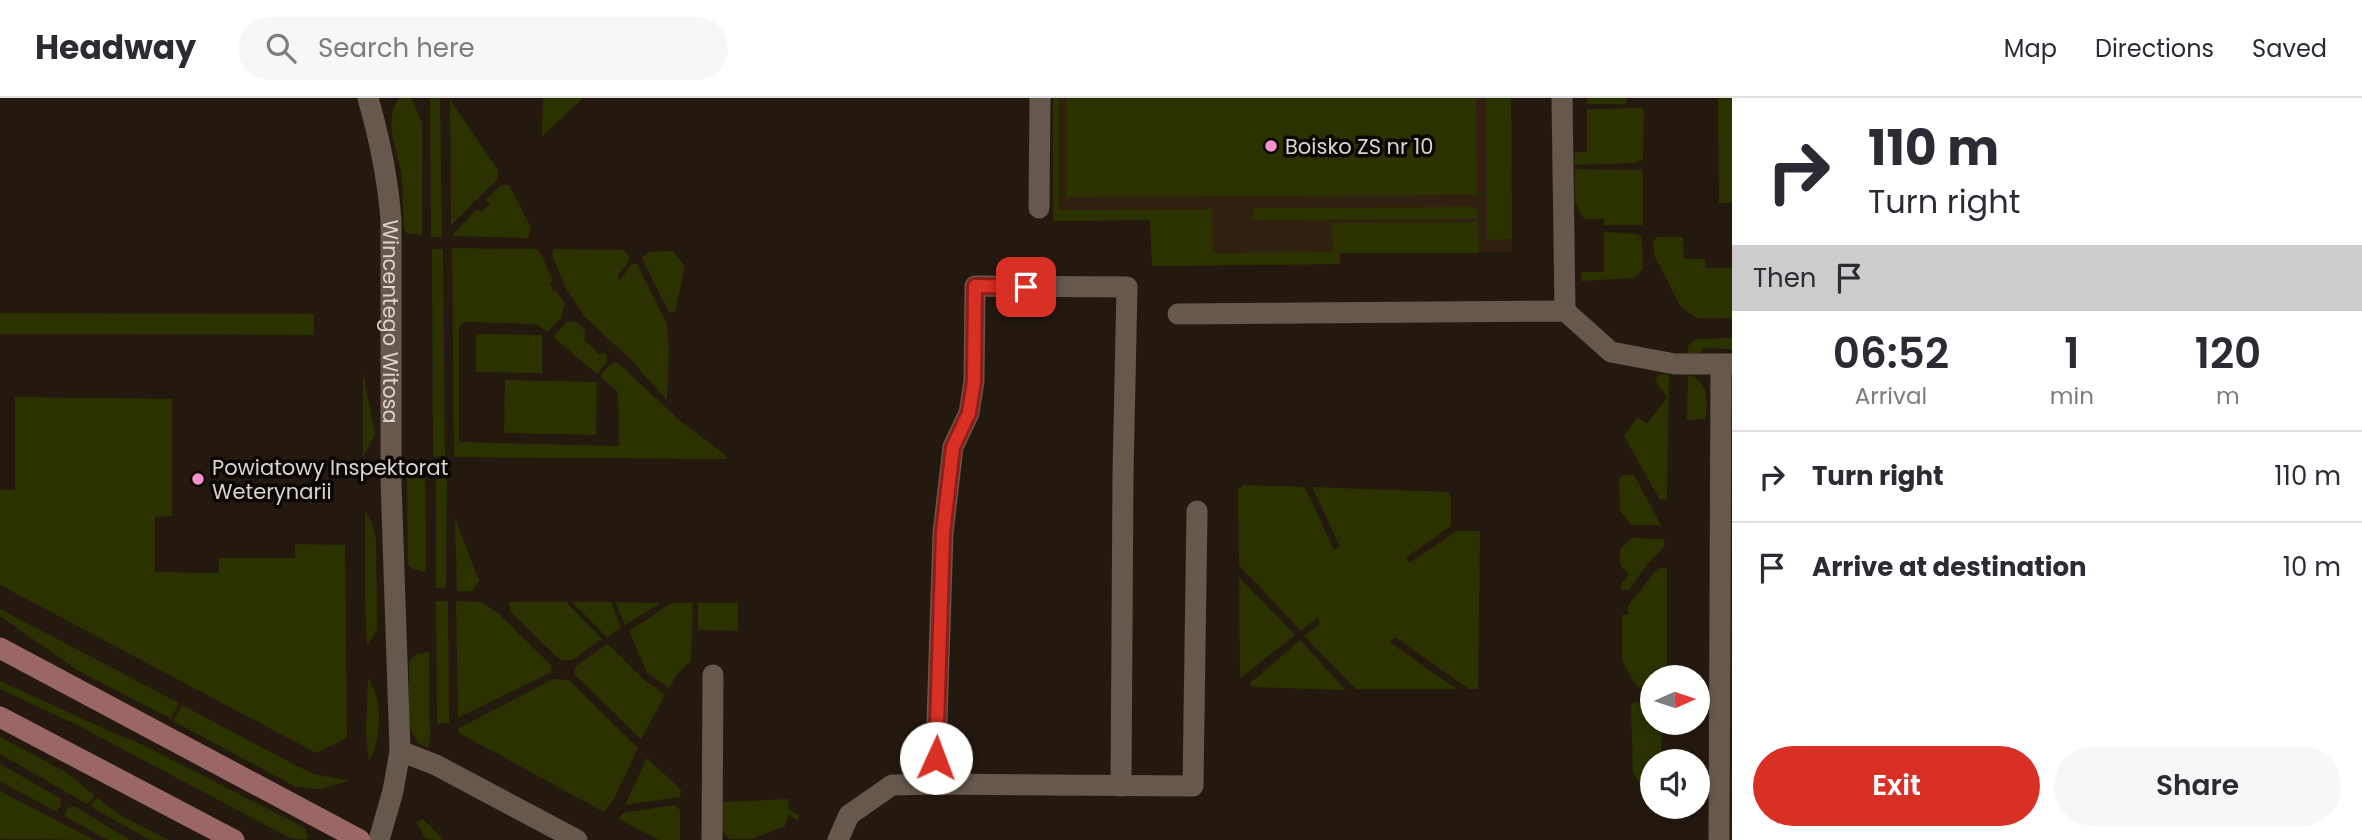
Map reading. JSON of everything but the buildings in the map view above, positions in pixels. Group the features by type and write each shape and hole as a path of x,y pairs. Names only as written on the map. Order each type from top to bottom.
{"main road":[{"path":"0,649 360,840"},
{"path":"0,717 234,840"}],"street":[{"name":"Wincentego Witosa","path":"368,98 383,148 391,221 391,481 400,751 393,791 379,840"},
{"path":"1039,208 1040,98"},
{"path":"1562,98 1565,311"},
{"path":"935,784 943,533 953,447 969,413 974,381 975,286 1127,287 1121,786"},
{"path":"1178,314 1565,311 1611,352 1675,364 1726,364 1719,840"},
{"path":"838,840 849,815 892,785 1193,786 1197,511"},
{"path":"712,840 713,675"},
{"path":"400,751 436,765 577,840"}],"shaded area":[{"path":"1053,98 1511,98 1512,252 1340,253 1340,264 1152,266 1150,220 1053,221"}],"green space":[{"path":"399,98 411,98 422,122 422,235 406,233 404,229 402,178 392,128 394,108"},
{"path":"430,98 440,98 442,237 431,237"},
{"path":"543,98 583,98 542,136"},
{"path":"1053,98 1059,98 1059,210 1212,209 1213,253 1333,252 1332,223 1478,222 1479,253 1340,253 1340,264 1152,266 1150,220 1053,221"},
{"name":"Boisko ZS nr 10","path":"1066,98 1476,98 1477,195 1066,197"},
{"path":"1486,98 1511,98 1512,239 1487,240"},
{"path":"1587,98 1627,98 1626,104 1587,104"},
{"path":"1718,98 1732,98 1732,203 1719,203"},
{"path":"450,99 498,170 497,179 451,225"},
{"path":"1642,108 1643,160 1636,163 1574,165 1575,152 1587,152 1587,109"},
{"path":"1575,169 1641,170 1643,225 1604,225 1604,219 1584,219 1575,203"},
{"path":"501,185 509,185 531,228 528,238 452,236 477,209 481,212 490,204 486,200"},
{"path":"1477,207 1478,219 1253,220 1253,208"},
{"path":"1604,232 1637,234 1642,237 1643,269 1634,278 1581,281 1582,272 1604,272"},
{"path":"1656,237 1683,237 1684,259 1705,259 1706,268 1732,268 1732,318 1697,318 1681,307 1654,255 1653,244"},
{"path":"452,248 537,249 553,281 550,283 553,291 556,291 565,303 561,318 547,332 536,324 464,322 459,327 459,442 619,446 618,392 600,376 610,365 617,362 677,418 726,456 726,459 454,457"},
{"path":"432,249 443,249 445,456 433,457"},
{"path":"554,249 622,250 629,256 629,261 617,276 620,280 632,264 637,264 667,324 667,400 631,360 584,316 566,288 552,255"},
{"path":"673,251 685,266 675,312 669,312 642,258 648,252"},
{"path":"0,313 314,314 314,335 0,334"},
{"path":"567,322 576,322 585,330 584,340 599,354 607,355 607,362 597,374 553,337"},
{"path":"476,334 542,335 542,373 476,372"},
{"path":"1732,338 1732,349 1704,348 1701,353 1688,353 1688,346 1696,339"},
{"path":"363,372 375,434 363,457"},
{"path":"1669,374 1667,499 1660,500 1624,436 1638,417 1647,424 1666,399 1655,381 1658,375"},
{"path":"1688,375 1700,382 1706,392 1705,419 1687,420"},
{"path":"505,380 597,382 596,435 504,433"},
{"path":"15,397 172,399 172,516 155,517 155,572 219,573 219,558 295,558 295,544 345,545 347,738 316,753 0,585 0,490 15,490"},
{"path":"425,461 426,572 413,569 408,564 407,481 407,470 416,462"},
{"path":"436,474 447,474 446,588 436,588"},
{"path":"1623,475 1634,475 1661,525 1632,525 1620,511 1619,478"},
{"path":"1243,485 1305,487 1334,550 1340,546 1312,487 1448,492 1451,497 1451,526 1405,558 1410,563 1456,531 1480,531 1478,689 1469,689 1395,637 1389,642 1457,689 1356,689 1304,636 1320,624 1318,617 1301,631 1239,565 1238,490"},
{"path":"365,512 372,523 376,538 377,629 367,646 365,598"},
{"path":"455,518 479,581 472,591 457,591"},
{"path":"1632,538 1664,539 1665,546 1645,567 1629,590 1621,590 1621,584 1628,573 1620,565 1620,549"},
{"path":"1658,568 1667,568 1667,665 1640,665 1640,689 1622,660 1622,615 1628,615 1628,606"},
{"path":"1239,577 1295,635 1241,678 1240,675"},
{"path":"436,601 448,601 449,723 437,724"},
{"path":"456,601 481,602 498,613 552,666 550,673 458,718"},
{"path":"509,602 566,602 602,639 572,660 560,660 510,611"},
{"path":"572,602 611,602 621,628 607,637"},
{"path":"615,602 660,603 625,625"},
{"path":"671,603 693,603 691,661 678,673 669,688 647,672 629,631"},
{"path":"698,603 738,603 738,631 698,630"},
{"path":"0,609 179,703 171,719 77,670 0,616"},
{"path":"1300,640 1346,690 1252,687 1250,683"},
{"path":"608,644 643,679 665,695 641,739 574,674 576,666"},
{"path":"429,652 428,748 418,743 409,726 409,662 416,654"},
{"path":"368,678 376,697 379,719 376,741 369,761 366,733"},
{"path":"553,679 569,680 638,748 614,799 604,812 459,733 459,728"},
{"path":"0,681 139,743 305,828 308,837 306,840 290,838 79,726 0,689"},
{"path":"1631,704 1640,704 1640,735 1662,735 1661,749 1640,749 1640,784 1633,773"},
{"path":"182,705 314,774 349,781 319,789 296,787 173,721"},
{"path":"0,737 67,773 95,796 87,804 0,754"},
{"path":"647,758 681,790 680,797 625,805"},
{"path":"0,764 60,798 61,804 57,812 0,781"},
{"path":"0,791 94,840 0,839"},
{"path":"97,797 118,814 168,840 150,840 90,806"},
{"path":"789,799 788,809 799,815 798,821 788,814 785,826 752,839 730,839 722,831 723,802"},
{"path":"674,805 680,810 680,840 659,840 619,819 622,813"},
{"path":"74,806 130,840 108,840 64,816 68,808"},
{"path":"423,819 444,840 426,839 416,822"}],"place":[{"name":"Boisko ZS nr 10","path":"1271,146"},
{"name":"Powiatowy Inspektorat Weterynarii","path":"198,479"}],"route":[{"path":"936,758 943,533 953,447 969,413 974,381 975,286 1026,287"}]}
